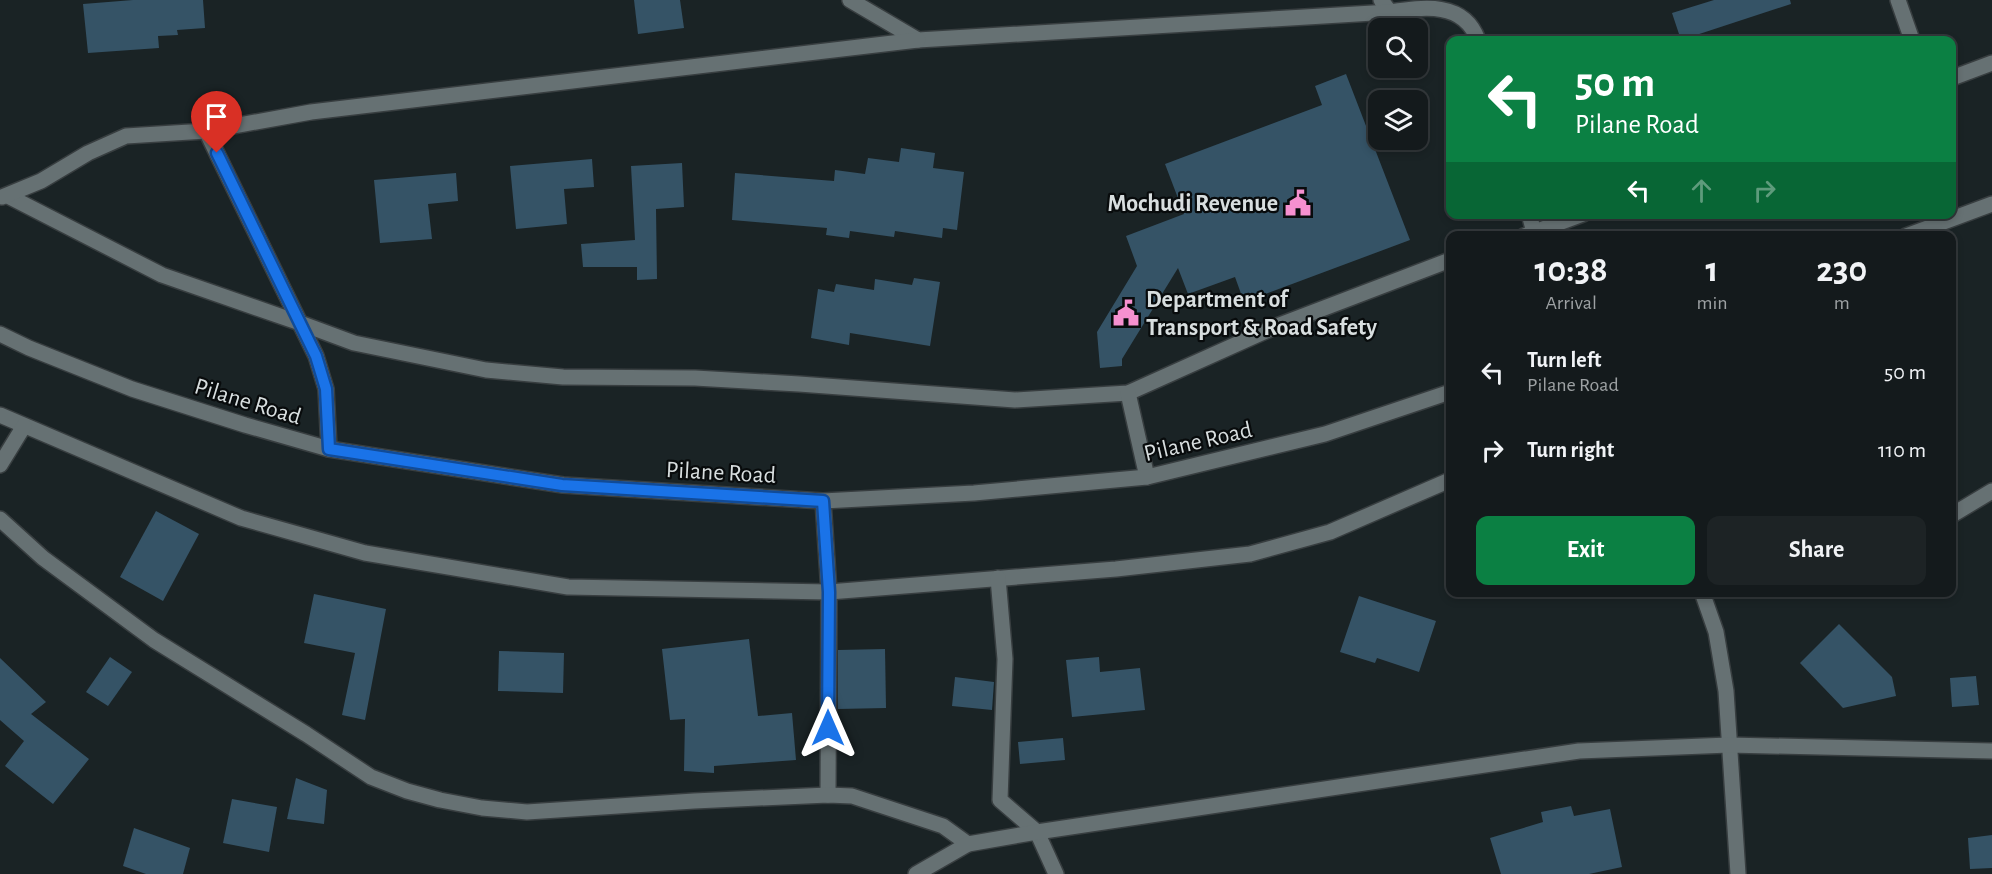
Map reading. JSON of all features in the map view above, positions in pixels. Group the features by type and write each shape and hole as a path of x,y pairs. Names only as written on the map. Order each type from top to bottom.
{"street":[{"path":"850,0 918,40"},
{"path":"1898,0 1911,36"},
{"path":"4,196 41,181 88,153 126,136 206,131 311,112 918,40 1386,6 1426,7 1450,11 1474,29 1477,36"},
{"path":"1956,76 1992,63"},
{"path":"206,131 316,356 326,389 329,449"},
{"path":"4,196 162,275 354,343 486,370 563,376 695,378 787,383 1015,400 1128,393 1277,326 1446,262"},
{"path":"1956,217 1992,204"},
{"path":"1541,231 1571,219"},
{"path":"1919,231 1952,219"},
{"name":"Pilane Road","path":"0,334 132,389 329,449 562,485 823,501 974,493 1147,477 1325,434 1446,393"},
{"path":"1128,393 1147,477"},
{"path":"0,416 241,518 365,553 568,587 829,592 998,579 1251,554 1330,532 1446,482"},
{"path":"0,465 24,426"},
{"path":"1956,513 1992,491"},
{"path":"823,501 829,592 828,795"},
{"path":"0,519 43,558 154,640 371,777 407,791 440,801 527,812 828,795 852,796 942,826 968,844"},
{"path":"998,579 1005,658 1000,800 1037,832 1056,874"},
{"path":"1704,597 1718,644 1726,691 1738,874"},
{"path":"916,874 968,844 1579,751 1729,745 1992,751"}],"building":[{"path":"133,0 203,0 205,28 177,30 178,35 158,36 159,48 88,53 83,4"},
{"path":"634,0 680,0 684,28 638,34"},
{"path":"1714,0 1790,0 1791,4 1693,36 1680,36 1672,13"},
{"path":"1346,74 1368,131 1368,150 1375,150 1410,240 1244,302 1235,277 1188,294 1178,268 1122,359 1122,366 1100,368 1097,332 1137,266 1126,236 1184,214 1165,164 1322,105 1315,86"},
{"path":"901,148 935,153 933,168 964,172 957,230 943,228 942,238 895,231 894,237 850,231 849,238 826,235 827,228 732,220 735,173 834,181 835,170 865,174 868,158 899,162"},
{"path":"592,159 594,187 564,189 567,224 516,229 510,166"},
{"path":"682,163 684,207 656,209 657,279 637,280 637,267 583,267 581,244 635,240 631,166"},
{"path":"456,173 458,201 428,204 432,239 380,243 374,180"},
{"path":"914,278 940,282 930,346 850,333 849,345 811,338 818,289 834,292 836,284 874,290 875,279 912,285"},
{"path":"156,511 199,534 163,601 120,577"},
{"path":"314,594 386,609 365,720 342,715 355,653 304,643"},
{"path":"1359,596 1436,621 1419,672 1377,658 1375,663 1340,652"},
{"path":"1839,624 1892,677 1896,696 1843,708 1800,663"},
{"path":"749,639 758,716 792,713 796,760 714,766 714,773 684,771 685,719 670,720 662,649"},
{"path":"885,649 886,708 838,709 838,650"},
{"path":"499,651 564,653 563,693 498,691"},
{"path":"110,657 132,672 108,706 86,692"},
{"path":"1099,657 1100,672 1140,668 1145,710 1072,717 1066,660"},
{"path":"0,658 46,702 31,714 89,759 53,804 5,766 24,741 0,720"},
{"path":"1976,676 1979,705 1952,707 1950,678"},
{"path":"955,677 994,682 992,710 952,706"},
{"path":"1063,738 1065,760 1020,764 1018,742"},
{"path":"296,778 327,790 324,824 287,819"},
{"path":"232,799 277,807 269,852 223,843"},
{"path":"1571,806 1574,816 1610,809 1622,867 1589,874 1501,874 1490,838 1543,822 1541,812"},
{"path":"134,828 190,848 183,874 146,874 123,866"},
{"path":"1992,835 1992,868 1970,869 1968,838"}],"place":[{"name":"Mochudi Revenue","path":"1298,203"},
{"name":"Department of Transport & Road Safety","path":"1126,313"}],"route":[{"path":"217,153 316,356 326,389 329,449 562,485 823,501 829,592 828,728"}]}
